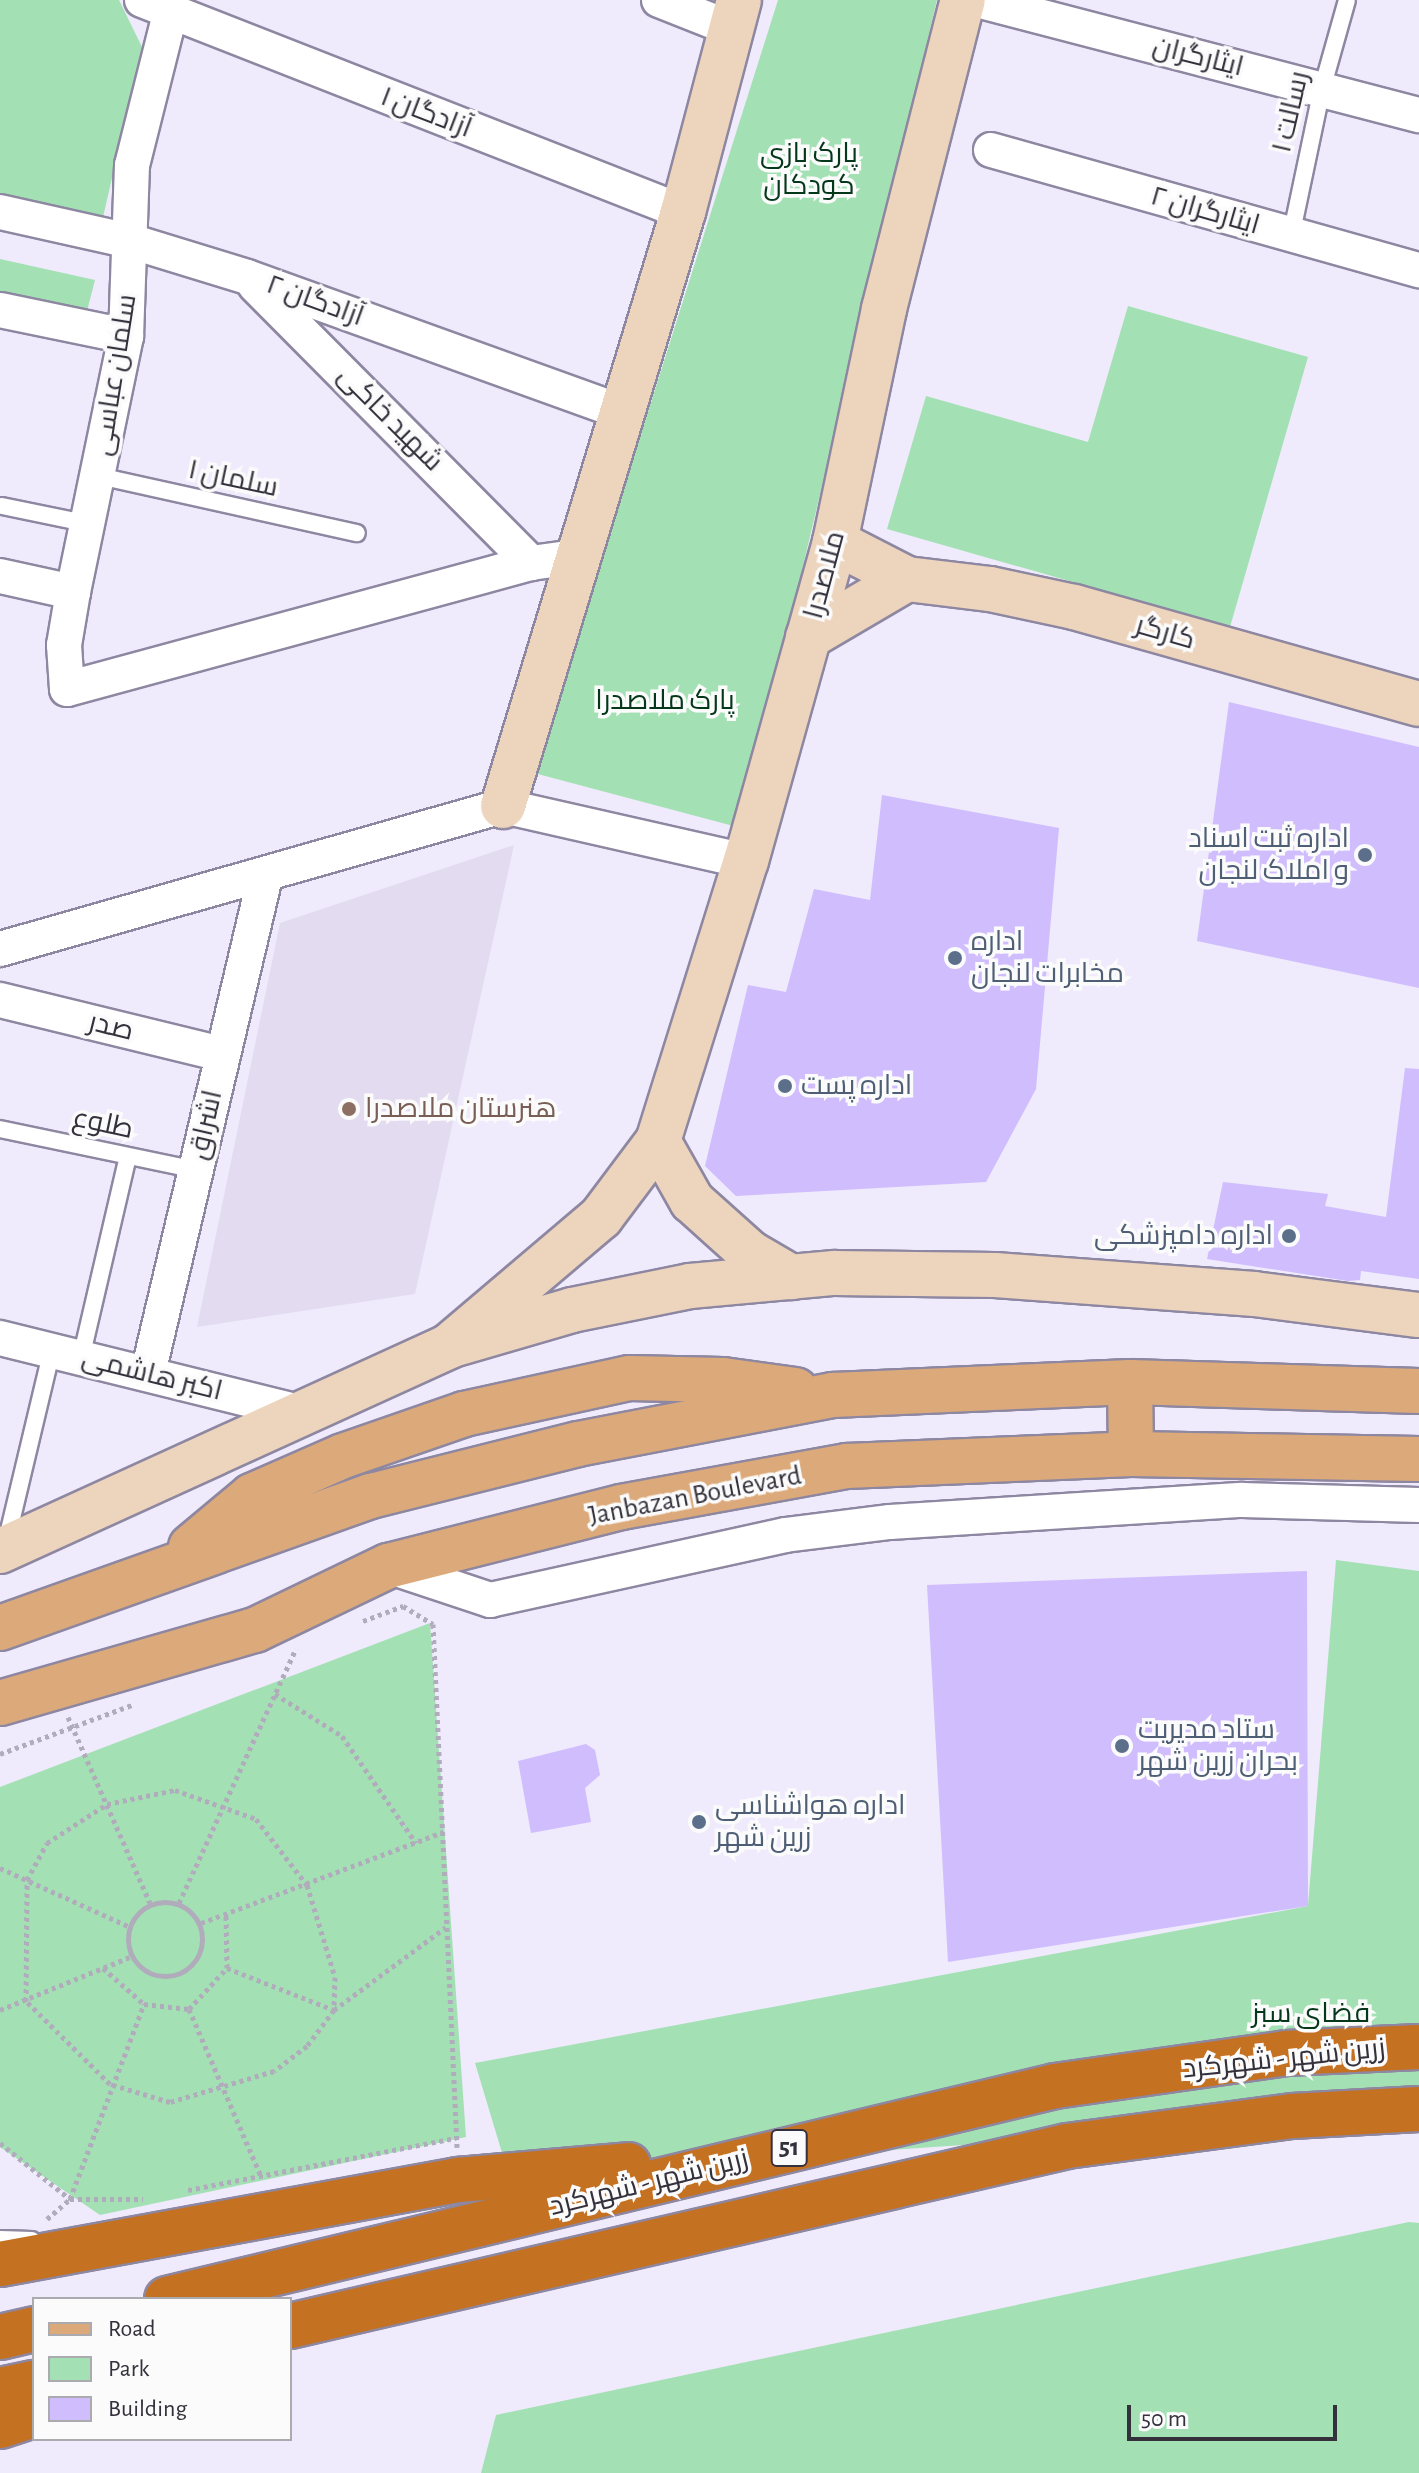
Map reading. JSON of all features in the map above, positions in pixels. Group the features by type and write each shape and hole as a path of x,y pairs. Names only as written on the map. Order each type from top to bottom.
{"highway":[{"name":"زرین شهر - شهرکرد","path":"175,2297 1055,2086 1286,2053 1419,2047"},
{"name":"زرین شهر - شهرکرد","path":"297,2326 1067,2146 1292,2116 1419,2109"},
{"path":"11,2252 93,2243 458,2180 770,2153"},
{"path":"0,2337 32,2329"},
{"path":"0,2390 32,2383"},
{"path":"0,2426 32,2416"}],"main road":[{"path":"169,1564 252,1496 343,1456 464,1414 629,1378 723,1380 833,1395"},
{"path":"0,1628 169,1564 386,1492 578,1444 833,1395 1130,1382 1419,1391"},
{"path":"1130,1382 1131,1454"},
{"name":"Janbazan Boulevard","path":"0,1703 255,1630 388,1566 621,1507 847,1466 1131,1454 1419,1459"}],"street":[{"path":"503,806 575,557 683,212 734,14 659,0"},
{"name":"ملاصدرا","path":"449,1346 601,1217 658,1141 746,861 835,542 884,309 963,0"},
{"name":"ایثارگران","path":"977,0 1419,115"},
{"name":"آزادگان ۱","path":"156,7 683,212"},
{"name":"سلمان عباسی","path":"156,7 132,165 126,336 99,476 85,523 64,645 67,689 531,563"},
{"name":"ایثارگران ۲","path":"991,150 1419,270"},
{"name":"آزادگان ۲","path":"0,212 130,241 247,277 622,412"},
{"name":"شهید خاکی","path":"247,277 531,563"},
{"path":"0,310 126,336"},
{"name":"کارگر","path":"835,542 907,579 990,589 1074,607 1419,704"},
{"path":"531,563 575,557"},
{"path":"0,576 73,592"},
{"path":"808,637 907,579"},
{"path":"0,949 265,877 503,806 746,861"},
{"name":"اشراق","path":"148,1373 265,877"},
{"name":"صدر","path":"0,1000 222,1054"},
{"path":"658,1141 692,1201 750,1253 791,1277"},
{"path":"2,1550 449,1346 587,1307 690,1286 791,1277 995,1275 1254,1294 1419,1315"},
{"name":"اکبر هاشمی","path":"0,1338 303,1413"},
{"path":"388,1566 490,1600 785,1535 890,1522 1242,1500 1419,1505"}],"lane":[{"name":"رسالت ۱","path":"1291,236 1322,89 1347,0"},
{"name":"سلمان ۱","path":"99,476 357,533"},
{"path":"2,506 85,523"},
{"name":"طلوع","path":"0,1129 196,1170"},
{"path":"2,1550 128,1156"},
{"path":"0,2239 11,2252"}],"path":[{"path":"186,2191 456,2138 433,1624 403,1606 358,1622"},
{"path":"179,1903 298,1644 284,1649"},
{"path":"54,1688 150,1903"},
{"path":"275,1694 342,1736 416,1843"},
{"path":"0,1754 143,1701"},
{"path":"334,2010 335,1977 307,1885 256,1819 175,1790 107,1804 47,1843 27,1880 26,2001 110,2084 170,2102 274,2071 307,2046 334,2010 447,1926"},
{"path":"201,1923 443,1832"},
{"path":"0,1868 128,1926"},
{"path":"150,1903 179,1903 201,1923 202,1952 182,1974 153,1976 130,1957 128,1926 150,1903"},
{"path":"189,2009 227,1968 226,1914"},
{"path":"0,2010 130,1957"},
{"path":"103,1968 144,2004 189,2009"},
{"path":"227,1968 334,2010"},
{"path":"11,2252 70,2199 110,2084 144,2004"},
{"path":"189,2009 261,2176"},
{"path":"0,2143 70,2199 156,2196"}],"shaded area":[{"name":"هنرستان ملاصدرا","path":"514,845 415,1294 197,1327 280,923"}],"green space":[{"path":"0,0 119,0 142,47 101,226 0,200"},
{"name":"پارک ملاصدرا","path":"778,0 937,0 741,828 534,773"},
{"path":"0,259 95,280 87,311 0,293"},
{"path":"1128,306 1308,357 1230,627 887,529 926,396 1088,442"},
{"name":"فضای سبز","path":"1336,1560 1419,1571 1419,2114 509,2176 475,2063 1308,1906"},
{"path":"430,1623 466,2137 100,2215 0,2147 0,1787"},
{"path":"1409,2222 1419,2223 1419,2473 481,2473 496,2415"}],"building":[{"path":"1229,702 1419,747 1419,988 1197,941"},
{"name":"اداره مخابرات لنجان","path":"882,795 1059,828 1036,1089 986,1182 736,1196 705,1166 748,985 786,992 814,889 870,900"},
{"name":"اداره دامپزشکی","path":"1405,1068 1419,1069 1419,1279 1361,1271 1360,1280 1348,1281 1207,1259 1223,1182 1328,1194 1325,1206 1386,1217"},
{"name":"ستاد مدیریت بحران زرین شهر","path":"1307,1571 1308,1906 948,1962 927,1585"},
{"path":"586,1744 595,1750 600,1775 585,1788 591,1822 531,1833 518,1761"}],"place":[{"name":"اداره ثبت اسناد و املاک لنجان","path":"1365,855"},
{"name":"اداره مخابرات لنجان","path":"955,958"},
{"name":"اداره پست","path":"785,1086"},
{"name":"هنرستان ملاصدرا","path":"349,1109"},
{"name":"اداره دامپزشکی","path":"1289,1236"},
{"name":"ستاد مدیریت بحران زرین شهر","path":"1122,1746"},
{"name":"اداره هواشناسی زرین شهر","path":"699,1822"}],"park label":[{"name":"پارک بازی کودکان","path":"809,170"}]}
